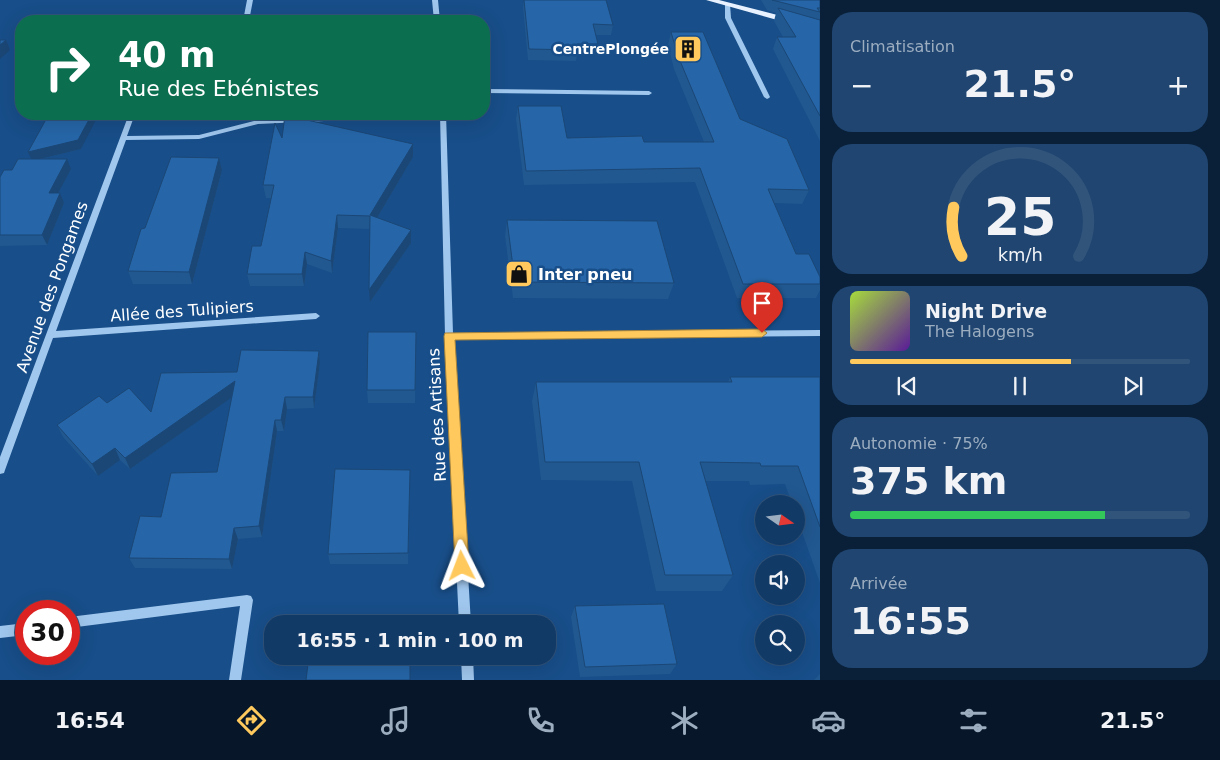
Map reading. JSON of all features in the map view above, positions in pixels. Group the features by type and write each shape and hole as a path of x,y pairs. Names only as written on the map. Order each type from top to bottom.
{"main road":[{"path":"710,0 820,29"}],"street":[{"path":"247,15 250,0"},
{"path":"435,0 436,15"},
{"path":"727,4 728,18 768,97"},
{"path":"490,91 648,93"},
{"name":"Avenue des Pongames","path":"0,470 130,120"},
{"path":"124,138 199,137 258,122 302,120"},
{"name":"Rue des Artisans","path":"443,120 449,336 464,615"},
{"name":"Allée des Tulipiers","path":"50,335 316,316"},
{"path":"449,336 820,333"},
{"path":"80,623 246,600 235,680"},
{"path":"0,632 15,630"},
{"path":"467,665 468,680"}],"building":[{"path":"524,0 606,0 613,25 593,24 598,44 577,44 578,50 529,49"},
{"path":"772,0 820,0 820,8 817,8 820,12"},
{"path":"778,8 820,20 820,116 777,37 796,37"},
{"path":"671,32 703,32 740,119 787,139 809,190 768,189 796,254 809,254 820,277 820,284 743,284 700,168 526,171 518,106 561,106 567,138 642,136 644,142 714,142 678,56"},
{"path":"46,120 89,120 78,140 28,152"},
{"path":"284,120 307,120 413,144 370,215 411,230 369,290 370,216 337,215 331,261 305,252 302,274 247,274 252,246 261,246 274,185 263,185 275,123 282,138"},
{"path":"171,157 219,158 189,272 128,271 141,229 145,228"},
{"path":"18,159 67,159 49,193 60,193 42,235 0,235 0,177 4,170 12,170"},
{"path":"507,220 657,221 674,283 515,282"},
{"path":"368,332 416,332 415,390 367,390"},
{"path":"241,350 319,351 313,397 285,397 281,420 275,420 259,526 234,528 229,559 129,558 140,516 161,517 171,473 217,472 235,381 125,458 115,448 92,464 57,425 99,396 107,403 129,388 151,412 161,373 237,372"},
{"path":"730,377 820,377 820,527 798,466 761,466 760,463 700,462 733,575 665,575 639,462 545,462 536,382 732,382"},
{"path":"335,469 410,470 408,553 328,554"},
{"path":"664,604 677,664 585,667 575,606"},
{"path":"308,665 410,665 410,680 306,680"}],"place":[{"name":"CentrePlongée","path":"688,49"},
{"name":"Inter pneu","path":"519,274"}],"route":[{"path":"462,566 449,336 762,333"}]}
